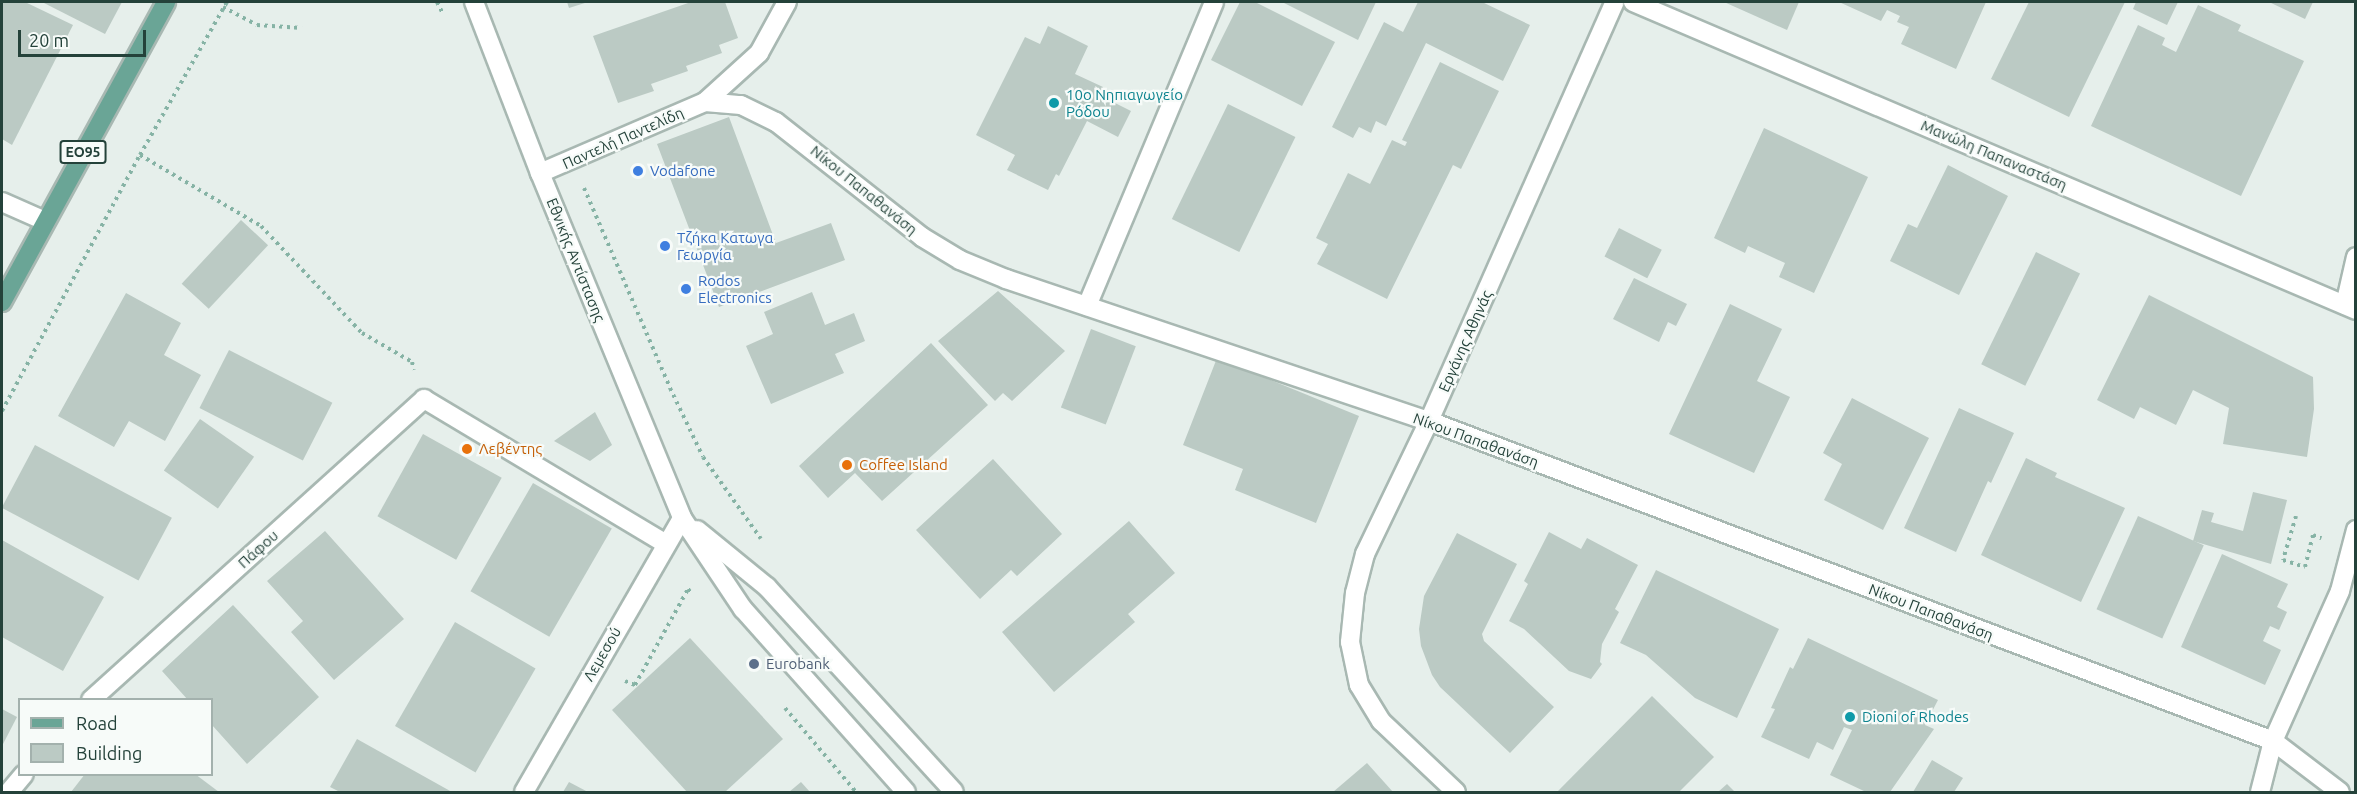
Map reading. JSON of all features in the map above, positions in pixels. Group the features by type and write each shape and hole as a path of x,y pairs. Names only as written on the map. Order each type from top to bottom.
{"main road":[{"name":"ΕΟ95","path":"2,302 166,2"}],"street":[{"name":"Εθνικής Αντίστασης","path":"474,2 540,173 682,518 743,609 906,792"},
{"path":"705,102 759,53 787,2"},
{"path":"1086,306 1214,2"},
{"name":"Εργάνης Αθηνάς","path":"1456,792 1381,721 1359,685 1350,642 1354,593 1365,554 1429,421 1615,2"},
{"name":"Μανώλη Παπαναστάση","path":"1633,2 2350,307"},
{"name":"Παντελή Παντελίδη","path":"540,173 573,161 705,102"},
{"name":"Νίκου Παπαθανάση","path":"705,102 741,105 776,122 808,144 891,215 960,260 1006,279 1429,421 2273,741 2340,792"},
{"path":"2,202 45,221"},
{"path":"2355,256 2350,307 2355,322"},
{"path":"424,399 665,543"},
{"name":"Πάφου","path":"92,698 424,399"},
{"name":"Εθνικής Αντίστασης","path":"682,518 767,587 954,792"},
{"name":"Λεμεσού","path":"524,792 665,543 682,518"},
{"path":"2260,792 2273,741 2340,591 2355,531"},
{"path":"9,792 22,776"}],"path":[{"path":"2,411 140,155 226,2"},
{"path":"223,7 257,25 302,28"},
{"path":"140,155 261,226 362,333 412,362 424,399"},
{"path":"573,161 670,388 703,457 734,504 766,546"},
{"path":"2296,516 2283,560 2305,567 2311,545"},
{"path":"594,669 635,685 688,589 694,597"},
{"path":"780,702 856,792"}],"building":[{"path":"2,2 25,2 73,25 12,145 2,139"},
{"path":"42,2 122,2 105,34"},
{"path":"567,2 588,2 569,8"},
{"path":"691,2 725,2 738,38 719,45 722,53 686,66 688,71 651,84 654,91 618,103 593,36"},
{"path":"1240,2 1255,2 1335,42 1302,106 1211,60"},
{"path":"1282,2 1376,2 1358,40"},
{"path":"1418,2 1482,2 1530,25 1503,81 1426,43 1386,126 1376,121 1371,133 1359,127 1353,138 1332,127 1384,22 1403,32"},
{"path":"1724,2 1799,2 1787,30"},
{"path":"1839,2 1986,2 1956,69 1901,44 1909,27 1897,22 1900,16 1887,10 1881,21"},
{"path":"2029,2 2125,2 2069,117 1991,79"},
{"path":"2136,2 2178,2 2167,25 2133,9"},
{"path":"2269,2 2313,2 2305,19"},
{"path":"2198,5 2241,25 2238,31 2304,61 2241,196 2091,126 2138,25 2165,38 2162,45 2176,52"},
{"name":"10ο Νηπιαγωγείο Ρόδου","path":"1048,26 1088,46 1075,74 1103,87 1099,95 1131,111 1118,137 1087,121 1059,176 1056,174 1048,190 1007,170 1015,155 976,135 1025,37 1040,44"},
{"path":"1440,62 1499,91 1461,169 1453,165 1387,299 1317,264 1328,244 1316,238 1348,173 1370,184 1392,140 1405,146 1407,142 1402,140"},
{"path":"1228,104 1295,137 1239,252 1172,219"},
{"path":"729,117 776,243 831,223 845,260 719,307 657,144"},
{"path":"1764,128 1868,177 1814,293 1779,277 1785,263 1748,246 1745,253 1714,238"},
{"path":"1948,165 2008,196 1959,295 1890,261 1908,224 1917,228"},
{"path":"241,220 268,245 209,309 182,284"},
{"path":"1619,228 1662,250 1647,278 1604,257"},
{"path":"2036,252 2080,273 2025,386 1981,364"},
{"path":"1634,278 1687,304 1676,326 1668,322 1659,342 1613,319"},
{"path":"998,291 1065,351 1012,401 1003,393 995,401 938,341"},
{"path":"812,292 825,325 854,313 865,341 835,354 844,373 771,404 746,346 773,334 764,312"},
{"path":"126,293 181,323 164,355 201,375 165,441 129,421 114,447 58,416"},
{"path":"2149,295 2313,377 2314,409 2307,457 2223,444 2229,408 2193,390 2176,425 2140,407 2134,419 2097,400"},
{"path":"1730,304 1782,329 1757,381 1790,397 1754,473 1669,434"},
{"path":"1091,329 1136,346 1106,425 1061,407"},
{"path":"931,343 988,405 882,501 855,473 828,498 799,466"},
{"path":"229,350 332,403 303,461 199,408"},
{"path":"1217,358 1359,416 1316,523 1235,490 1243,469 1183,445"},
{"path":"1852,398 1929,438 1883,530 1824,500 1842,464 1823,453"},
{"path":"1959,408 2014,433 1991,483 1988,481 1956,552 1904,528"},
{"path":"595,412 612,445 590,461 554,441"},
{"path":"200,419 254,457 218,508 164,471"},
{"path":"423,434 502,478 456,560 377,516"},
{"path":"35,445 172,518 139,580 2,508"},
{"path":"2026,458 2057,473 2055,477 2125,508 2081,602 1981,555"},
{"path":"993,459 1062,534 1017,576 1011,570 980,599 916,530"},
{"path":"533,483 612,528 549,637 471,591"},
{"path":"2253,492 2287,500 2271,564 2193,541 2202,510 2214,513 2211,522 2243,531"},
{"path":"2138,516 2204,545 2162,638 2097,609"},
{"path":"1129,521 1175,573 1128,614 1135,622 1054,692 1002,632"},
{"path":"325,531 404,619 334,680 291,632 303,621 267,581"},
{"path":"1549,532 1581,549 1587,538 1638,565 1615,609 1619,612 1602,644 1600,662 1602,664 1591,679 1569,671 1524,629 1509,621 1528,584 1524,581"},
{"path":"1457,533 1517,564 1482,634 1484,641 1554,707 1510,753 1440,687 1432,675 1421,646 1419,629 1424,596"},
{"path":"2,540 104,597 63,671 2,637"},
{"path":"2222,554 2288,584 2277,607 2287,612 2279,630 2270,626 2263,641 2281,650 2265,685 2181,647"},
{"path":"1656,570 1779,629 1737,718 1695,698 1646,655 1620,643"},
{"path":"233,605 319,697 247,764 213,726 213,698 186,698 162,671"},
{"path":"455,622 536,668 476,772 395,726"},
{"path":"690,638 783,739 725,792 687,792 612,710"},
{"name":"Dioni of Rhodes","path":"1808,638 1938,700 1925,725 1934,729 1890,792 1866,792 1830,775 1852,730 1844,727 1833,750 1817,742 1809,759 1761,737 1775,709 1771,708 1790,667 1793,669"},
{"path":"1652,696 1714,757 1679,792 1557,792"},
{"path":"2,709 17,717 2,746"},
{"path":"357,739 452,792 340,792 330,787"},
{"path":"1932,760 1963,778 1954,792 1913,792"},
{"path":"1367,763 1393,792 1333,792"},
{"path":"83,776 198,776 219,792 71,792"},
{"path":"569,782 588,792 563,792"},
{"path":"801,782 810,792 789,792"},
{"path":"1727,784 1735,792 1718,792"}],"place":[{"name":"10ο Νηπιαγωγείο Ρόδου","path":"1054,103"},
{"name":"Vodafone","path":"638,171"},
{"name":"Τζήκα Κατωγα Γεωργία","path":"665,246"},
{"name":"Rodos Electronics","path":"686,289"},
{"name":"Λεβέντης","path":"467,449"},
{"name":"Coffee Island","path":"847,465"},
{"name":"Eurobank","path":"754,664"},
{"name":"Dioni of Rhodes","path":"1850,717"}]}
